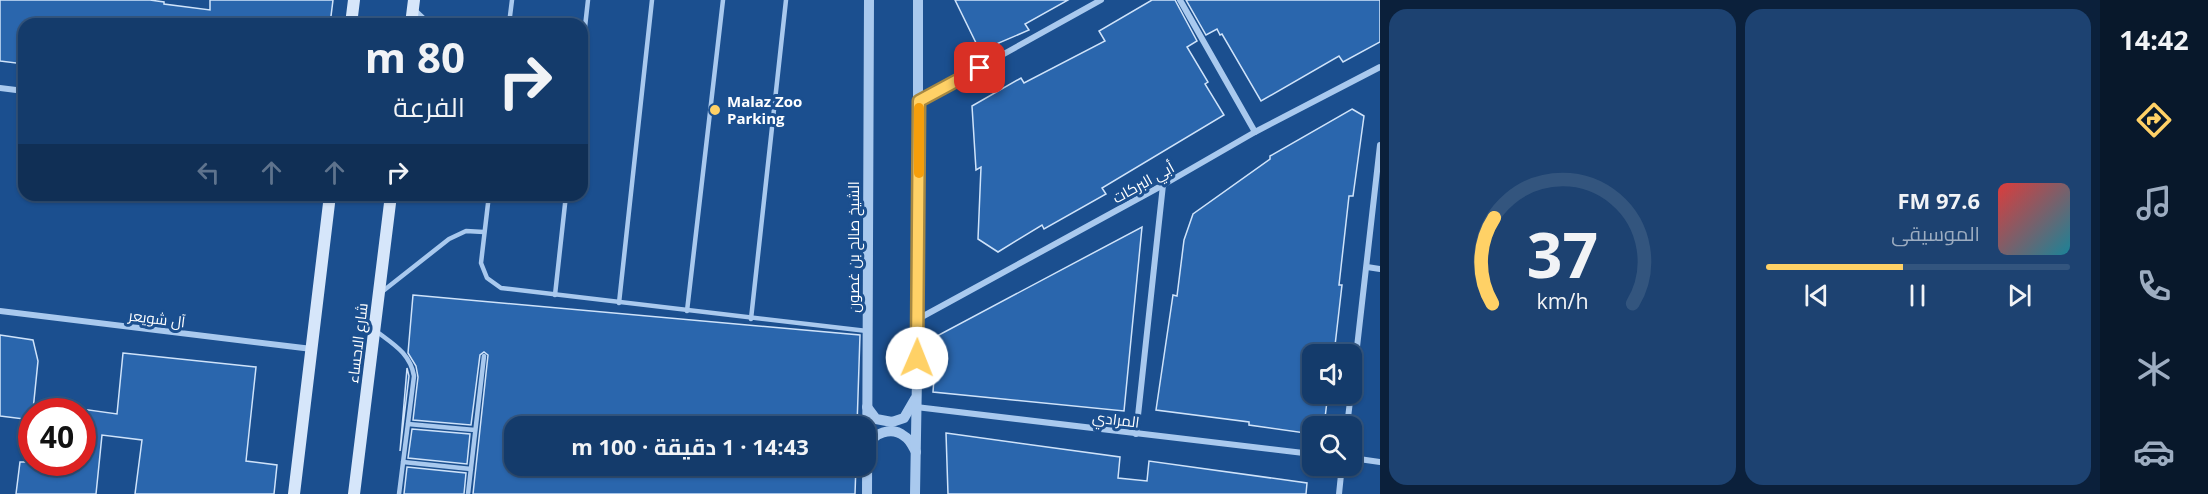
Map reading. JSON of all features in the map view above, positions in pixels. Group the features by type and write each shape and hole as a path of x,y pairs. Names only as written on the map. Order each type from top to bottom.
{"main road":[{"path":"352,18 354,0"},
{"path":"294,494 329,201"},
{"name":"شارع الاحساء","path":"354,494 389,201"}],"street":[{"name":"الشيخ صالح بن غصون","path":"867,416 869,0"},
{"path":"915,494 918,319 918,0"},
{"path":"919,101 1101,0"},
{"path":"1180,0 1255,132"},
{"name":"أبي البركات","path":"918,319 1255,132 1380,67"},
{"path":"0,88 18,90"},
{"path":"1357,344 1380,145"},
{"path":"1136,434 1163,185"},
{"path":"1367,267 1380,269"},
{"name":"آل شويعر","path":"0,311 312,350"},
{"path":"867,407 876,418 892,422 904,418 917,402"},
{"name":"المرادي","path":"917,402 1136,434 1302,453"},
{"path":"876,435 890,431 904,435 916,453"},
{"path":"1362,459 1380,462"},
{"name":"الشيخ صالح بن غصون","path":"867,476 867,494"},
{"path":"1338,494 1340,476"}],"lane":[{"path":"510,18 512,0"},
{"path":"586,18 588,0"},
{"path":"620,303 652,0"},
{"path":"687,311 723,0"},
{"path":"751,319 786,0"},
{"path":"414,4 425,18"},
{"path":"488,201 481,263 487,278 494,284 509,290 867,331"},
{"path":"555,295 565,201"},
{"path":"378,294 449,238 466,231 484,232"},
{"path":"374,329 405,354 414,376 399,494"},
{"path":"468,494 484,356"},
{"path":"408,424 475,430"},
{"path":"403,462 471,469"}],"building":[{"path":"0,0 150,0 210,10 210,0 333,0 331,18 18,18 18,63 0,61"},
{"path":"955,0 1068,0 1025,24 1029,30 980,51"},
{"path":"1152,0 1175,0 1197,41 1187,47 1208,82 1205,84 1224,115 1102,188 1106,194 1044,229 1042,225 998,252 978,239 981,167 976,170 972,106 1021,78 1024,83 1105,41 1099,31"},
{"path":"1186,0 1380,0 1380,42 1343,62 1339,56 1261,101 1222,34 1220,35 1217,29 1206,35"},
{"path":"1352,109 1364,116 1353,196 1349,196 1335,344 1302,344 1302,404 1327,404 1325,416 1302,416 1302,433 1249,425 1249,422 1156,410 1173,295 1177,296 1184,240 1193,214 1270,159 1270,156"},
{"path":"1142,227 1124,411 933,392 937,336"},
{"path":"413,295 860,335 857,416 504,416 504,476 856,476 855,494 473,494 488,355 484,352 480,355 471,425 413,420 418,377 416,366 408,353"},
{"path":"0,335 33,340 38,361 34,398 18,398 18,418 0,416"},
{"path":"123,353 256,367 246,461 277,465 274,494 135,494 142,440 102,435 96,494 16,494 18,476 96,476 96,411 117,414"},
{"path":"407,368 409,376 400,451"},
{"path":"412,429 470,434 467,464 408,458"},
{"path":"946,433 1120,457 1118,478 1147,481 1149,461 1307,483 1306,494 948,494"},
{"path":"407,467 466,473 464,494 404,494"}],"slow traffic":[{"path":"919,108 919,173"}],"place":[{"name":"Malaz Zoo Parking","path":"715,110"}],"route":[{"path":"917,358 919,101 980,68"}]}
